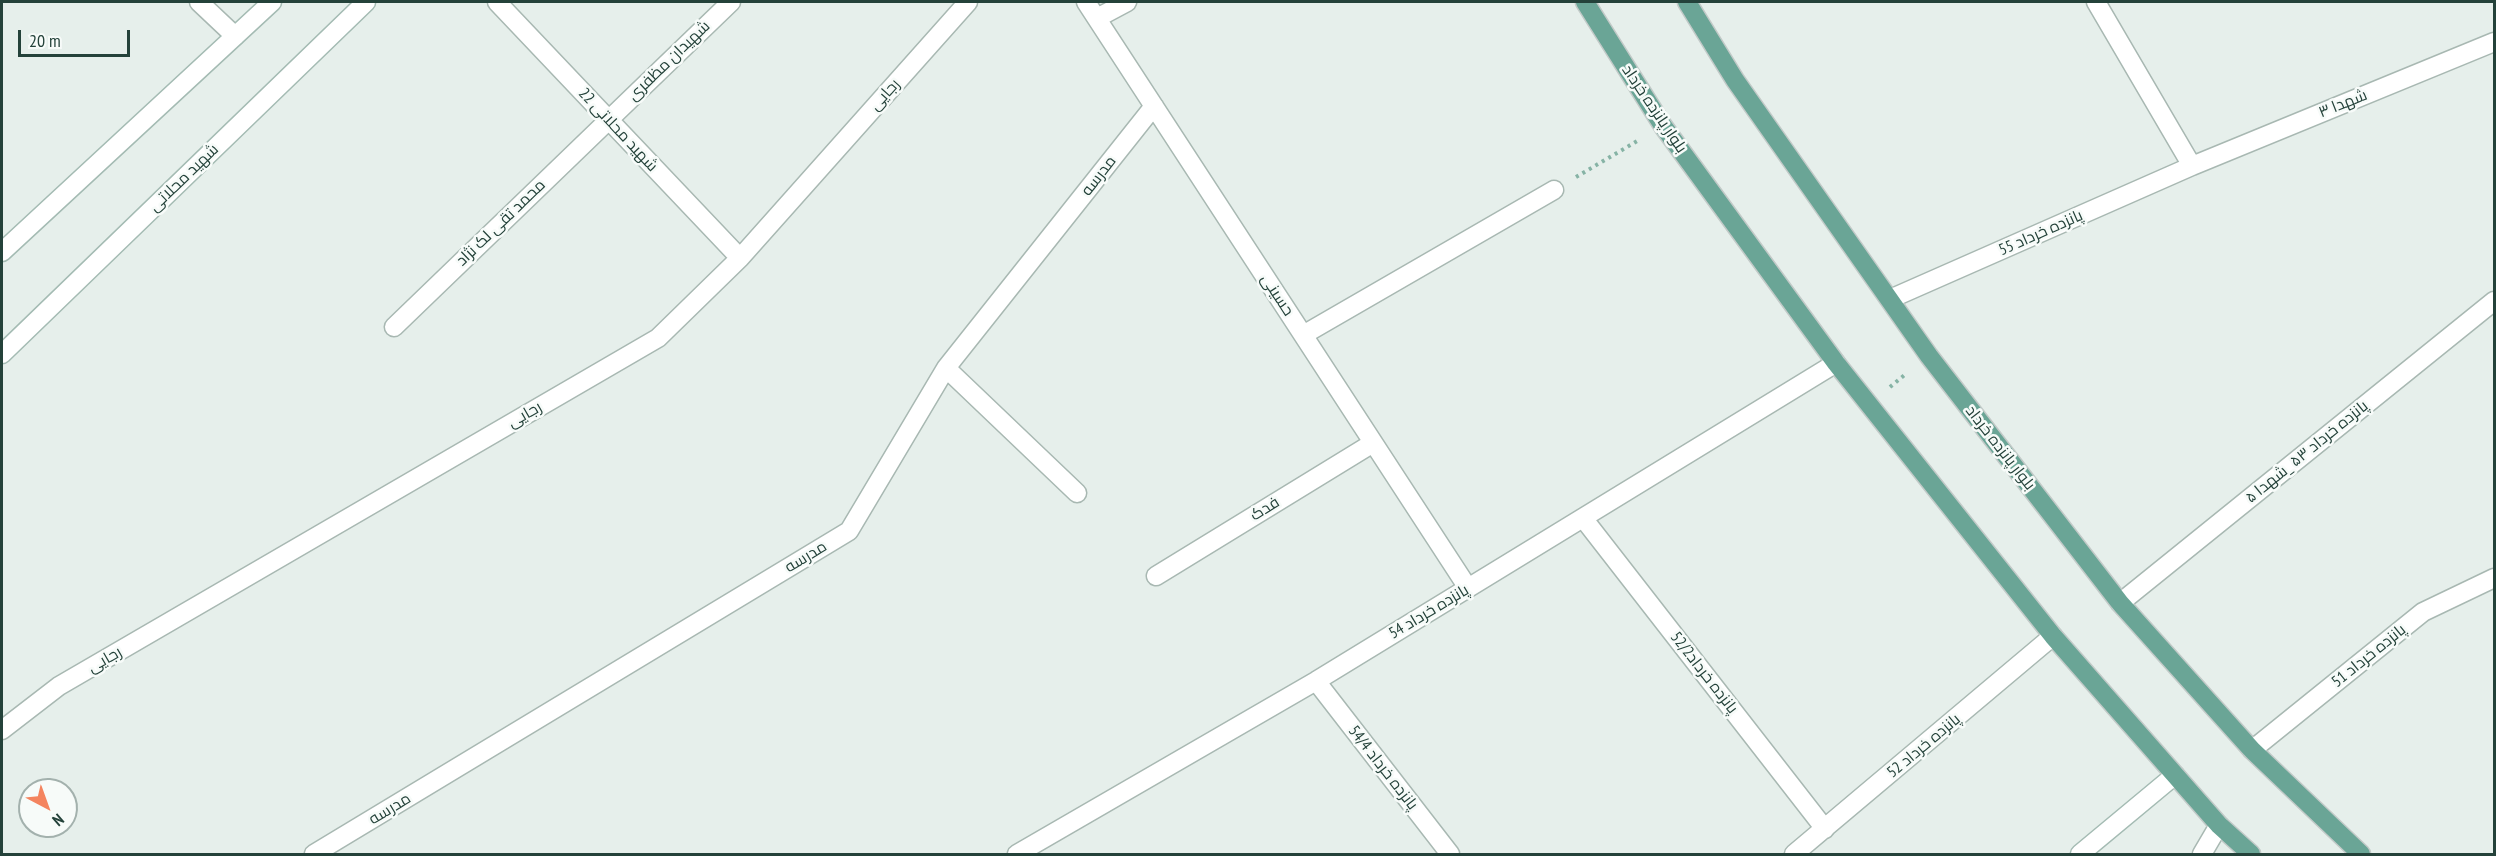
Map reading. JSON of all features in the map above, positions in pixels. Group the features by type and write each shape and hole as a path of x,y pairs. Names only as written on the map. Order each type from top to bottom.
{"main road":[{"name":"بلوار پانزده خرداد","path":"1585,2 1664,126 1868,404 2053,636 2219,825 2252,855"},
{"name":"بلوار پانزده خرداد","path":"1687,2 1735,80 1929,356 2120,603 2252,750 2361,855"}],"street":[{"path":"199,2 235,36"},
{"path":"2,252 272,2"},
{"name":"شهید محلاتی","path":"2,354 366,2"},
{"name":"شهید محلاتی 22","path":"498,2 740,258"},
{"name":"شهیدان مظفری","path":"608,120 730,2"},
{"name":"رجایی","path":"2,730 59,687 658,338 740,258 968,2"},
{"name":"حسینی","path":"1086,2 1468,588"},
{"path":"1097,18 1127,2"},
{"path":"2096,2 2192,166"},
{"name":"شهدا ۳","path":"2192,166 2494,42"},
{"name":"مدرسه","path":"314,855 849,531 946,368 1154,106"},
{"name":"محمد تقی لک نژاد","path":"394,327 608,120"},
{"name":"پانزده خرداد 55","path":"1890,299 2192,166"},
{"path":"1303,335 1554,190"},
{"name":"پانزده خرداد ۵۳ _شهدا ۵","path":"2120,603 2494,301"},
{"name":"پانزده خرداد 54","path":"1017,855 1316,681 1836,363"},
{"path":"946,368 1077,493"},
{"name":"فدک","path":"1156,576 1373,442"},
{"name":"پانزده خرداد52/2","path":"1583,518 1825,829"},
{"name":"پانزده خرداد 51","path":"2252,750 2423,612 2494,578"},
{"name":"پانزده خرداد 52","path":"1794,855 2053,636"},
{"name":"پانزده خرداد 54/4","path":"1316,681 1450,855"},
{"path":"2080,855 2175,775"},
{"path":"2202,855 2219,825"}],"path":[{"path":"1554,190 1664,126"},
{"path":"1868,404 1929,356"}]}
